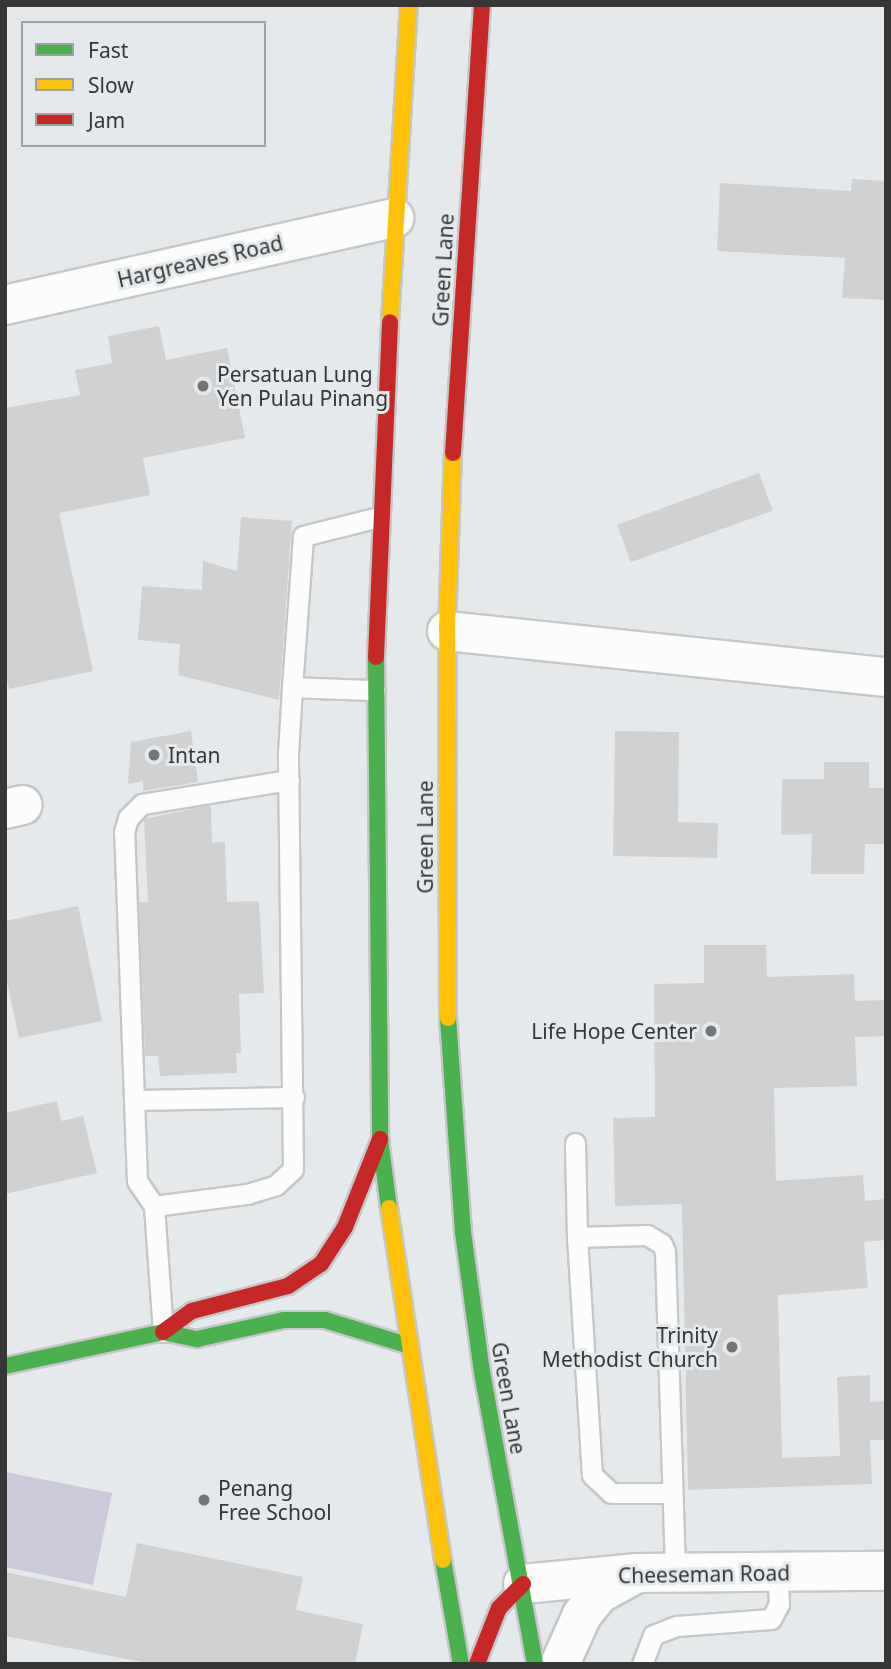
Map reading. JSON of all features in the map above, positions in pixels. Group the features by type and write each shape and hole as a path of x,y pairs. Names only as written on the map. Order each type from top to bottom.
{"main road":[{"path":"409,5 394,218 379,517 375,690 380,1139 407,1345 461,1664"},
{"name":"Green Lane","path":"482,5 454,435 447,631 450,1082 463,1232 482,1372 523,1584 535,1664"},
{"path":"5,1366 163,1332 192,1311 288,1286 321,1264 345,1227 380,1139"},
{"path":"163,1332 197,1339 284,1320 325,1320 407,1345"},
{"path":"477,1664 499,1608 523,1584"}],"street":[{"name":"Hargreaves Road","path":"5,305 394,218"},
{"path":"447,631 886,677"},
{"name":"Cheeseman Road","path":"523,1584 637,1573 886,1571"},
{"path":"560,1664 568,1639 600,1594 637,1573"}],"lane":[{"path":"153,1206 247,1194 286,1179 295,1158 289,780 292,687 303,536 379,517"},
{"path":"292,687 375,690"},
{"path":"163,1332 153,1206 137,1181 123,845 128,818 151,801 289,780"},
{"path":"135,1100 295,1097"},
{"path":"575,1143 577,1237 592,1475 611,1493 672,1493"},
{"path":"577,1237 647,1236 662,1244 675,1574"},
{"path":"642,1664 653,1635 677,1626 771,1619 779,1604 777,1571"}],"shaded area":[{"path":"5,1472 112,1493 93,1585 5,1567"}],"building":[{"path":"852,179 886,181 886,300 842,298 845,258 717,251 720,183 851,191"},
{"path":"159,326 166,360 227,348 245,438 143,458 150,495 59,513 93,671 9,689 5,670 5,408 80,395 75,370 112,363 108,336"},
{"path":"759,473 773,511 631,562 617,525"},
{"path":"241,517 292,521 279,700 178,675 180,644 138,640 142,586 202,590 203,561 237,571"},
{"path":"191,731 198,782 143,791 143,781 128,784 131,742"},
{"path":"615,731 679,732 678,822 718,823 717,858 613,856"},
{"path":"824,762 869,762 869,788 886,788 886,844 865,844 864,874 811,874 812,834 781,835 782,779 824,779"},
{"path":"211,805 212,843 225,842 227,902 259,901 264,993 239,994 241,1053 236,1053 237,1073 160,1076 158,1056 145,1056 139,902 148,902 144,819"},
{"path":"78,906 102,1021 19,1038 5,973 5,921"},
{"path":"704,945 766,945 767,977 854,974 855,1001 886,1000 886,1036 855,1037 857,1086 774,1088 776,1181 863,1175 865,1201 886,1199 886,1240 864,1242 868,1288 778,1295 782,1458 840,1456 837,1377 870,1375 870,1402 886,1401 886,1440 870,1440 872,1484 688,1490 682,1204 615,1206 613,1118 655,1117 654,984 704,983"},
{"path":"57,1101 61,1121 83,1116 97,1173 5,1194 5,1113"},
{"path":"137,1543 303,1577 296,1610 363,1624 355,1664 153,1664 5,1636 5,1572 126,1597"}],"traffic: fast":[{"path":"376,657 380,1139 389,1208"},
{"path":"448,1018 463,1232 482,1372 535,1664"},
{"path":"5,1366 163,1332 197,1339 284,1320 325,1320 407,1345"},
{"path":"443,1560 461,1664"}],"traffic: slow":[{"path":"390,322 409,5"},
{"path":"448,1018 447,631 453,453"},
{"path":"389,1208 443,1560"}],"traffic: jam":[{"path":"453,453 482,5"},
{"path":"376,657 390,322"},
{"path":"163,1332 192,1311 288,1286 321,1264 345,1227 380,1139"},
{"path":"477,1664 499,1608 523,1584"}],"place":[{"name":"Persatuan Lung Yen Pulau Pinang","path":"203,386"},
{"name":"Intan","path":"154,755"},
{"name":"Life Hope Center","path":"711,1031"},
{"name":"Trinity Methodist Church","path":"732,1347"},
{"name":"Penang Free School","path":"204,1500"}]}
